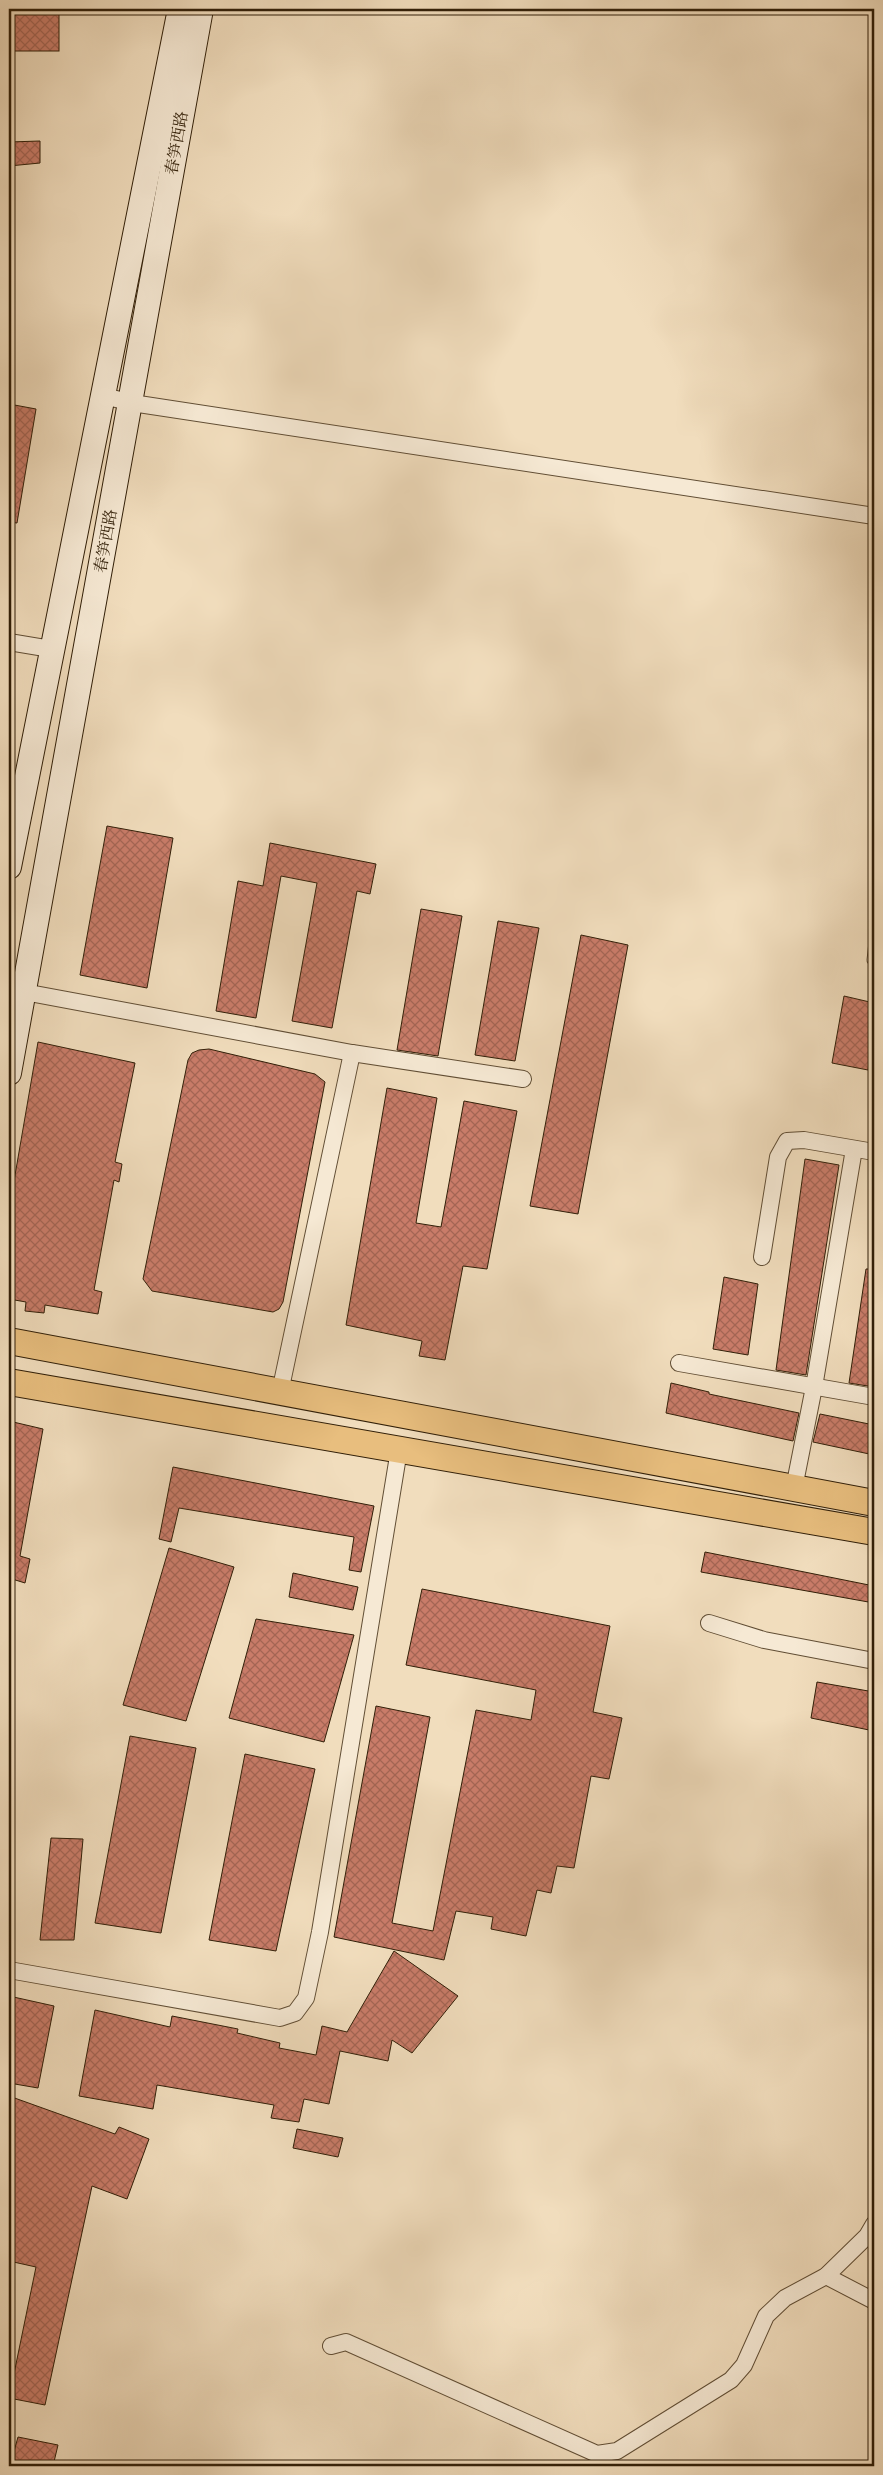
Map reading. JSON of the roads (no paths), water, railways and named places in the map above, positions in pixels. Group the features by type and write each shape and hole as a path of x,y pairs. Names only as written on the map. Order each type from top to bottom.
{"main road":[{"name":"春笋西路","path":"9,867 180,9"},
{"name":"春笋西路","path":"9,1074 202,9"},
{"path":"9,1341 874,1503"},
{"path":"9,1382 874,1532"}],"street":[{"path":"104,396 132,403 874,516"},
{"path":"9,642 51,649"},
{"path":"24,992 352,1053 523,1079"},
{"path":"280,1392 352,1053"},
{"path":"762,1257 778,1157 787,1142 804,1140 874,1152"},
{"path":"794,1488 814,1387 854,1149"},
{"path":"679,1362 874,1397"},
{"path":"9,1970 280,2018 295,2013 306,1998 320,1932 399,1450"},
{"path":"709,1623 764,1640 874,1661"},
{"path":"331,2346 346,2342 596,2454 609,2453 617,2451 731,2380 750,2355 754,2339 766,2316 785,2298 826,2276 867,2236 874,2224"},
{"path":"826,2276 874,2301"}],"lane":[{"path":"872,960 874,942"}]}
